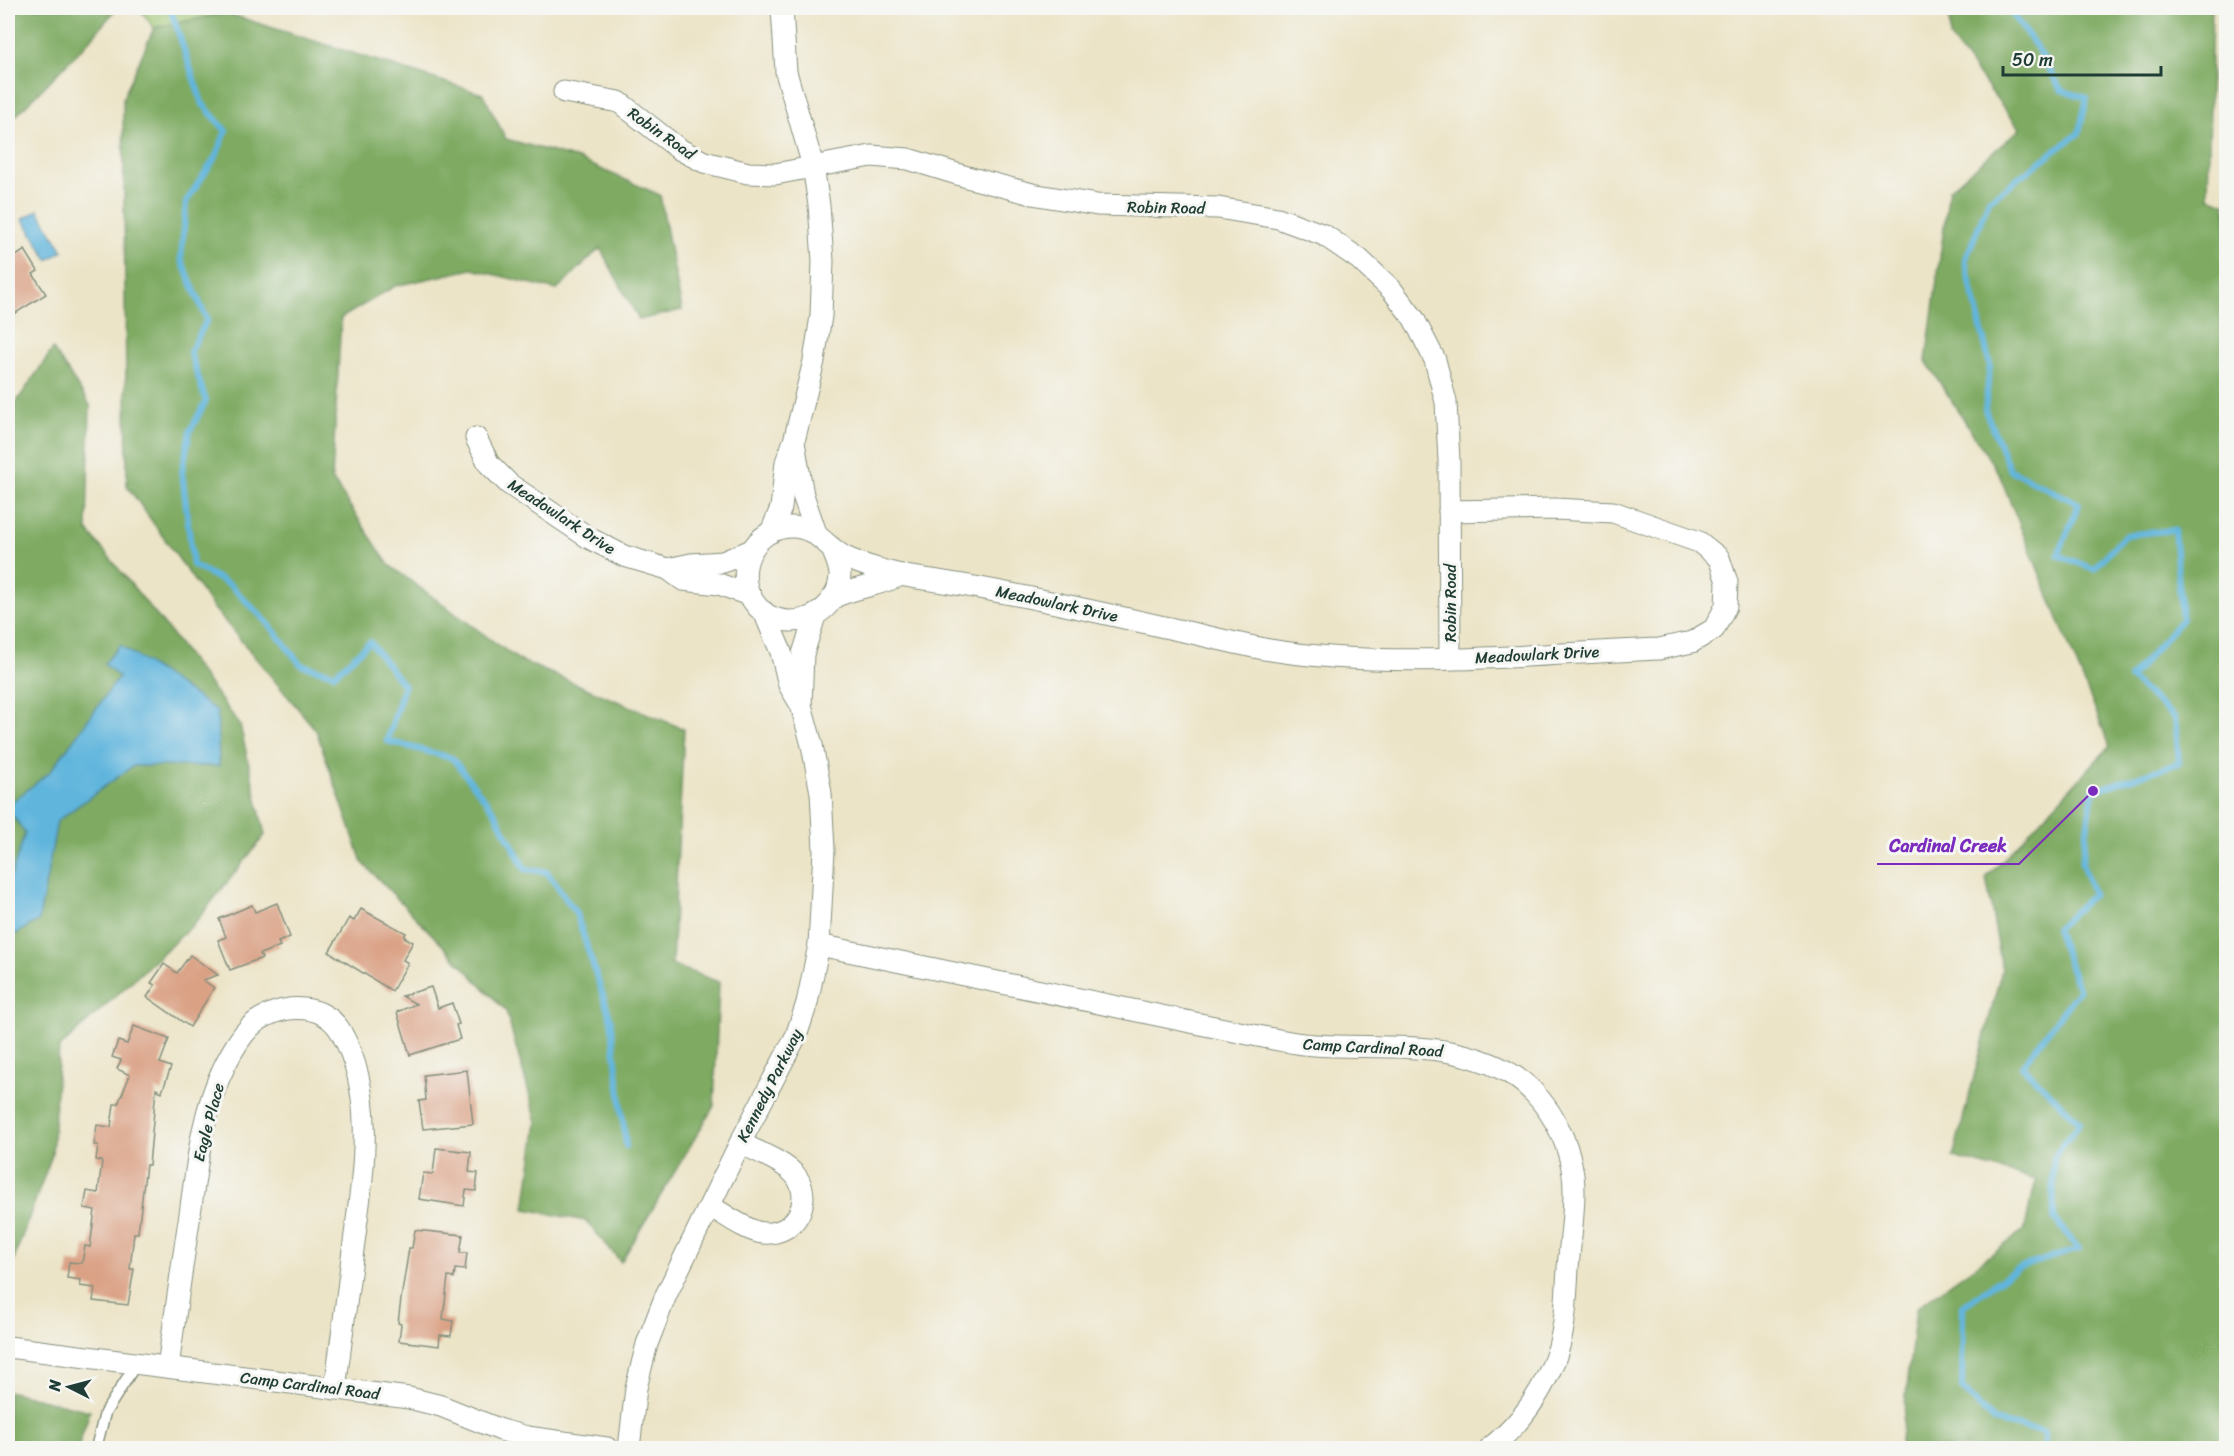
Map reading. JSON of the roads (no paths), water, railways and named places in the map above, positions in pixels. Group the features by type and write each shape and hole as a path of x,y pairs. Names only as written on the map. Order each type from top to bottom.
{"street":[{"path":"771,532 780,508 786,462 794,441 814,361 821,316 823,261 819,205 813,166 786,72 782,8"},
{"name":"Robin Road","path":"564,92 618,102 680,149 704,162 725,169 775,174 871,156 908,159 1032,194 1097,205 1218,208 1278,218 1324,236 1359,259 1392,290 1414,319 1435,360 1446,402 1450,658"},
{"name":"Meadowlark Drive","path":"476,438 489,464 509,484 598,542 624,556 668,569 683,580 718,584 757,604"},
{"path":"794,441 803,495 823,540 837,560 840,575 836,592 828,606 815,616 799,622 783,621 757,604 747,590 744,573 747,558 765,535 778,528 793,526 808,529 823,540"},
{"name":"Meadowlark Drive","path":"823,540 843,556 901,575 981,587 1270,650 1388,660 1659,649 1692,642 1714,629 1726,606 1727,582 1719,558 1699,542 1613,512 1555,509 1449,511"},
{"name":"Meadowlark Drive","path":"668,569 691,564 723,562 752,550"},
{"name":"Meadowlark Drive","path":"832,598 901,575"},
{"name":"Kennedy Parkway","path":"628,1449 636,1388 647,1344 666,1295 740,1143 796,1036 807,1003 819,945 824,850 821,793 812,745 801,705 789,685 781,652 757,604"},
{"name":"Kennedy Parkway","path":"801,705 804,680 803,654 815,616"},
{"name":"Camp Cardinal Road","path":"819,945 1303,1044 1448,1050 1476,1057 1506,1071 1530,1089 1553,1116 1568,1151 1574,1189 1563,1332 1553,1365 1535,1401 1507,1434 1490,1449"},
{"name":"Eagle Place","path":"168,1367 200,1142 211,1102 225,1065 249,1027 272,1012 301,1008 322,1013 340,1030 355,1064 363,1112 364,1158 335,1389"},
{"path":"710,1206 762,1233 777,1232 797,1219 803,1206 803,1191 795,1175 740,1143"},
{"name":"Camp Cardinal Road","path":"8,1347 409,1398 441,1406 501,1430 526,1437 607,1449"}],"lane":[{"path":"96,1449 105,1413 136,1364"}],"water":[{"path":"38,210 63,251 48,260 23,219"},
{"path":"120,645 217,711 219,766 133,766 57,821 39,920 8,939 8,885 25,833 8,809 8,805 50,772 119,677 104,664"}],"waterway":[{"path":"170,8 202,103 226,131 216,156 186,202 181,259 207,320 190,352 206,401 190,431 182,472 193,565 230,585 268,623 301,665 335,674 370,642 404,686 387,741 452,758 494,811 525,869 547,872 576,913 611,1020 626,1146"},
{"path":"2007,8 2036,46 2061,90 2087,98 2079,133 1989,200 1965,261 1990,365 1985,410 2010,470 2079,504 2058,555 2094,569 2125,535 2174,530 2182,619 2130,678 2175,718 2179,763 2093,791 2082,863 2093,894 2056,929 2079,990 2022,1066 2080,1123 2053,1158 2054,1218 2079,1249 2017,1268 1963,1306 1962,1388 1993,1421 2044,1432 2045,1448"}],"place":[{"name":"Cardinal Creek","path":"2093,791"}]}
